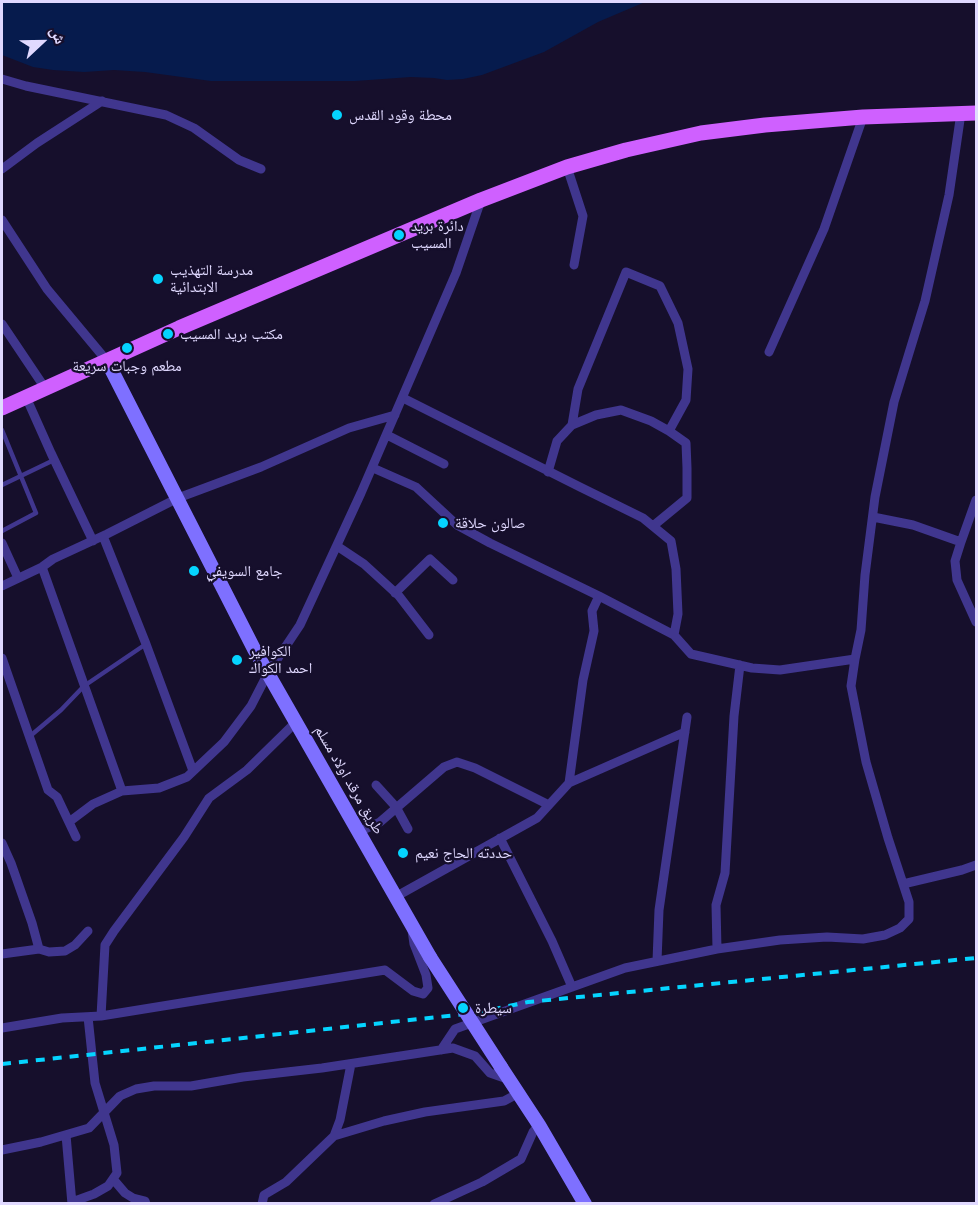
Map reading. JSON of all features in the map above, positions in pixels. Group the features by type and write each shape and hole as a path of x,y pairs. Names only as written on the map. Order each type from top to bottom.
{"main road":[{"path":"2,407 180,328 481,200 567,167 626,150 701,133 864,117 969,113"}],"street":[{"path":"2,79 166,115 194,128 239,159 261,169"},
{"path":"2,169 37,143 102,101"},
{"path":"441,1050 455,1029 625,968 717,949 780,940 827,937 863,939 885,935 900,928 909,919 909,902 866,762 851,686 861,630 875,497 894,402 925,301 969,113"},
{"path":"770,352 824,229 864,117"},
{"path":"567,167 583,216 574,265"},
{"path":"69,822 93,804 122,791 159,788 187,777 224,742 251,706 268,674 300,625 373,468 456,273 481,200"},
{"path":"2,220 47,289 107,361"},
{"path":"572,425 578,389 626,272 660,286 678,323 688,369 686,400 669,431"},
{"path":"2,324 45,388"},
{"name":"طريق مرقد اولاد مسلم","path":"107,361 268,674 430,957 519,1093 585,1203"},
{"path":"27,397 54,460 93,540"},
{"path":"403,398 644,518 671,541 678,614 674,635"},
{"path":"548,472 557,441 572,425 596,415 621,410 651,421 686,443 687,498 653,526"},
{"path":"2,586 178,498 261,467 349,428 395,415"},
{"path":"387,435 444,464"},
{"path":"373,468 416,487 457,525 674,635 691,654 752,668 780,670 855,659"},
{"path":"975,617 957,580 955,561 976,500"},
{"path":"873,517 913,525 961,542"},
{"path":"103,536 193,771"},
{"path":"2,543 18,578"},
{"path":"337,546 364,564 395,592 429,635"},
{"path":"395,592 430,559 453,580"},
{"path":"42,567 122,791"},
{"path":"569,783 583,680 594,631 592,611 599,596"},
{"path":"2,658 48,790 57,797 76,837"},
{"path":"717,949 716,905 724,873 734,716 740,665"},
{"path":"657,961 659,910 687,717"},
{"path":"101,1016 105,945 114,931 184,837 209,798 247,770 296,722"},
{"path":"397,896 537,818 569,783 685,732"},
{"path":"359,832 380,822 444,767 457,762 475,768 549,805"},
{"path":"376,785 396,807 408,829"},
{"path":"501,838 572,987"},
{"path":"2,843 25,903 39,949"},
{"path":"903,884 976,865"},
{"path":"2,1028 62,1018 101,1016 385,970 413,991 423,994 428,988 426,975 414,944 410,920"},
{"path":"2,954 39,949 65,951 75,945 88,931"},
{"path":"66,1135 72,1203 108,1186 117,1173 114,1145 96,1083 88,1017"},
{"path":"2,1150 89,1128 120,1096 136,1089 154,1086 191,1086 453,1048 475,1056 490,1073 510,1080"},
{"path":"262,1203 264,1195 286,1182 334,1136 340,1120 351,1064"},
{"path":"334,1136 425,1112 504,1101 519,1093"},
{"path":"434,1203 482,1182 521,1159 533,1132 539,1125"},
{"path":"112,1179 125,1193 146,1203"}],"lane":[{"path":"2,430 36,513 2,531"},
{"path":"2,485 54,460"},
{"path":"29,737 62,710 84,686 146,644"}],"water":[{"path":"2,2 645,2 598,22 544,52 482,75 463,79 411,77 355,81 211,81 145,72 114,70 84,72 33,67 2,55"}],"railway":[{"path":"2,1064 475,1013 528,1002 976,958"}],"place":[{"name":"محطة وقود القدس","path":"337,115"},
{"name":"دائرة بريد المسيب","path":"399,235"},
{"name":"مدرسة التهذيب الابتدائية","path":"158,279"},
{"name":"مكتب بريد المسيب","path":"168,334"},
{"name":"مطعم وجبات سريعة","path":"127,348"},
{"name":"صالون حلاقة","path":"443,523"},
{"name":"جامع السويفي","path":"194,571"},
{"name":"الكوافير احمد الكواك","path":"237,660"},
{"name":"حددته الحاج نعيم","path":"403,853"},
{"name":"سيطرة","path":"463,1008"}]}
